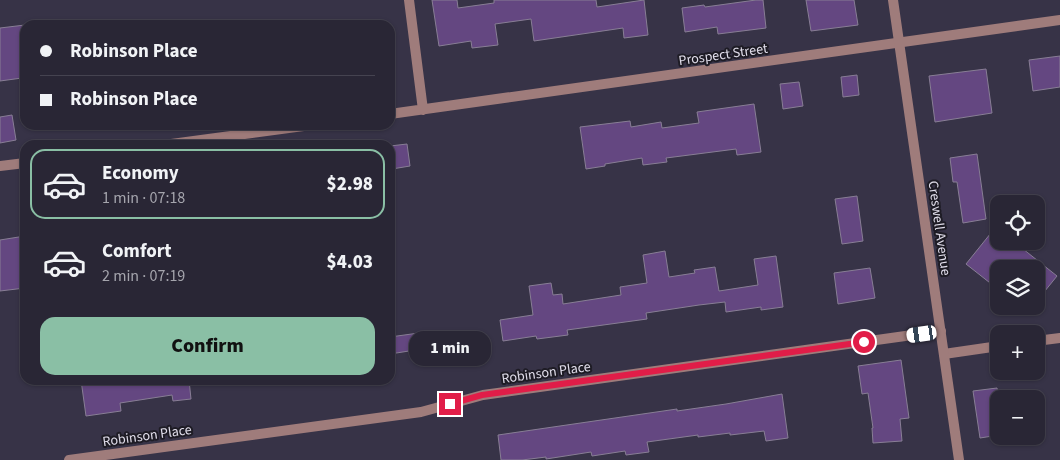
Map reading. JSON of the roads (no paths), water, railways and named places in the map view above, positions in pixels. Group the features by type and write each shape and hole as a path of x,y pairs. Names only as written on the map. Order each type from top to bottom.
{"street":[{"path":"409,0 423,110"},
{"name":"Creswell Avenue","path":"893,0 959,460"},
{"name":"Prospect Street","path":"395,113 1060,20"},
{"path":"201,140 274,130"},
{"path":"0,166 20,164"},
{"name":"Robinson Place","path":"69,460 421,412 482,395 940,331"},
{"path":"1045,340 1060,338"},
{"path":"944,354 990,347"}]}
